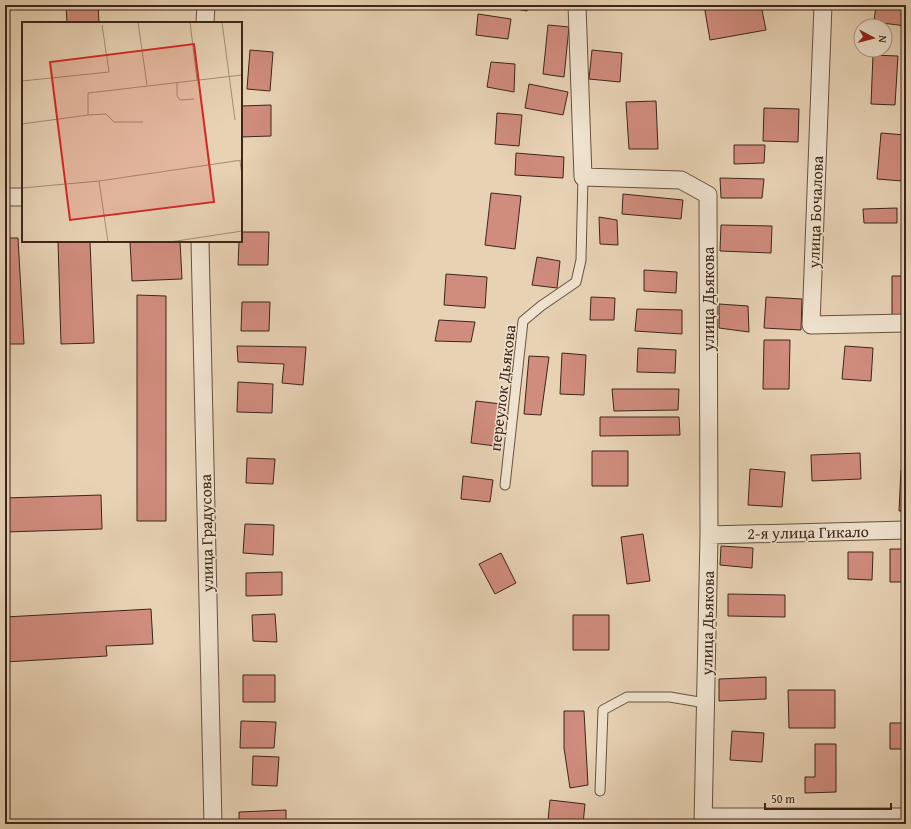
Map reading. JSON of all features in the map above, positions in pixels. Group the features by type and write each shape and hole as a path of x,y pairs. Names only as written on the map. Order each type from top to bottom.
{"street":[{"path":"205,22 206,5"},
{"path":"577,5 583,177"},
{"name":"улица Бочалова","path":"822,5 811,325 906,324"},
{"name":"улица Дьякова","path":"583,177 681,180 708,195 709,535 703,821"},
{"path":"5,197 22,197"},
{"name":"улица Градусова","path":"200,242 213,824"},
{"name":"2-я улица Гикало","path":"709,535 906,530"},
{"path":"703,821 906,817"}],"lane":[{"name":"переулок Дьякова","path":"505,485 523,321 541,306 576,282 581,260 583,177"},
{"path":"600,791 603,710 627,697 670,697 706,703"}],"building":[{"path":"494,5 528,5 527,11"},
{"path":"704,5 761,5 766,30 710,40"},
{"path":"876,5 906,5 906,26 893,24 893,18 874,18"},
{"path":"98,6 99,22 67,22 66,7"},
{"path":"478,14 511,19 508,39 476,35"},
{"path":"548,25 569,27 564,77 543,74"},
{"path":"250,50 273,52 270,91 247,89"},
{"path":"592,50 622,53 620,82 589,79"},
{"path":"893,56 898,56 895,105 871,104 873,58 893,58"},
{"path":"491,62 515,64 514,92 487,87"},
{"path":"529,84 568,92 563,115 525,108"},
{"path":"656,101 658,149 629,149 626,102"},
{"path":"271,105 271,136 242,137 242,106"},
{"path":"764,108 799,109 798,142 763,141"},
{"path":"497,113 522,115 519,146 495,144"},
{"path":"881,133 905,135 902,181 877,179"},
{"path":"734,145 765,145 764,163 734,164"},
{"path":"516,153 564,157 563,178 515,175"},
{"path":"720,178 764,179 762,198 721,198"},
{"path":"491,193 521,196 515,249 485,245"},
{"path":"623,194 683,200 681,219 622,214"},
{"path":"897,208 897,223 864,223 863,209"},
{"path":"599,217 617,220 618,245 600,244"},
{"path":"721,225 772,226 771,253 720,251"},
{"path":"242,232 269,232 268,265 238,265 239,242 242,242"},
{"path":"5,238 18,238 24,344 5,344"},
{"path":"58,242 90,242 94,343 61,344"},
{"path":"130,242 180,242 182,279 132,281"},
{"path":"537,257 560,261 557,288 532,285"},
{"path":"644,270 677,272 676,293 644,291"},
{"path":"446,274 487,277 485,308 444,305"},
{"path":"892,276 906,276 906,315 892,315"},
{"path":"137,295 166,296 166,521 137,521"},
{"path":"591,297 615,298 614,320 590,320"},
{"path":"766,297 802,299 801,330 764,328"},
{"path":"242,302 270,302 269,331 241,331"},
{"path":"719,304 748,306 749,332 719,328"},
{"path":"637,309 682,310 682,334 635,331"},
{"path":"439,320 475,322 471,342 435,341"},
{"path":"764,340 790,340 789,389 763,389"},
{"path":"237,346 306,347 303,385 282,383 284,364 238,362"},
{"path":"845,346 873,348 871,381 842,379"},
{"path":"638,348 676,350 675,373 637,372"},
{"path":"562,353 586,355 584,395 560,394"},
{"path":"529,356 549,357 541,415 524,414"},
{"path":"238,382 273,384 272,413 237,412"},
{"path":"612,389 679,389 678,410 614,411"},
{"path":"476,401 501,404 496,446 471,443"},
{"path":"600,417 679,417 680,435 600,436"},
{"path":"592,451 628,451 628,486 592,486"},
{"path":"860,453 861,479 812,481 811,455"},
{"path":"247,458 275,459 273,484 246,483"},
{"path":"750,469 785,472 782,507 748,505"},
{"path":"901,470 906,470 906,511 899,511"},
{"path":"463,476 493,480 490,502 461,499"},
{"path":"101,495 102,529 5,532 5,498"},
{"path":"245,524 274,525 273,555 243,553"},
{"path":"643,534 650,581 627,584 621,537"},
{"path":"721,546 753,548 752,568 720,565"},
{"path":"890,549 906,549 906,582 890,582"},
{"path":"848,552 873,552 872,580 848,579"},
{"path":"501,553 516,583 495,594 479,564"},
{"path":"282,572 282,595 246,596 246,573"},
{"path":"728,594 785,595 785,617 728,616"},
{"path":"151,609 153,644 106,646 107,656 5,662 5,617"},
{"path":"275,614 277,642 253,641 252,615"},
{"path":"573,615 609,615 609,650 573,650"},
{"path":"243,675 275,675 275,702 243,702"},
{"path":"766,677 766,699 719,701 719,679"},
{"path":"788,690 835,690 835,728 789,728"},
{"path":"564,711 584,711 588,785 570,788 564,748"},
{"path":"241,721 276,722 274,748 240,748"},
{"path":"890,723 906,723 906,749 890,749"},
{"path":"732,731 764,733 762,762 730,760"},
{"path":"815,744 836,744 836,792 805,793 805,777 815,777"},
{"path":"253,756 279,757 277,786 252,785"},
{"path":"550,800 585,804 583,824 548,820"},
{"path":"286,810 286,824 239,824 239,812"}]}
